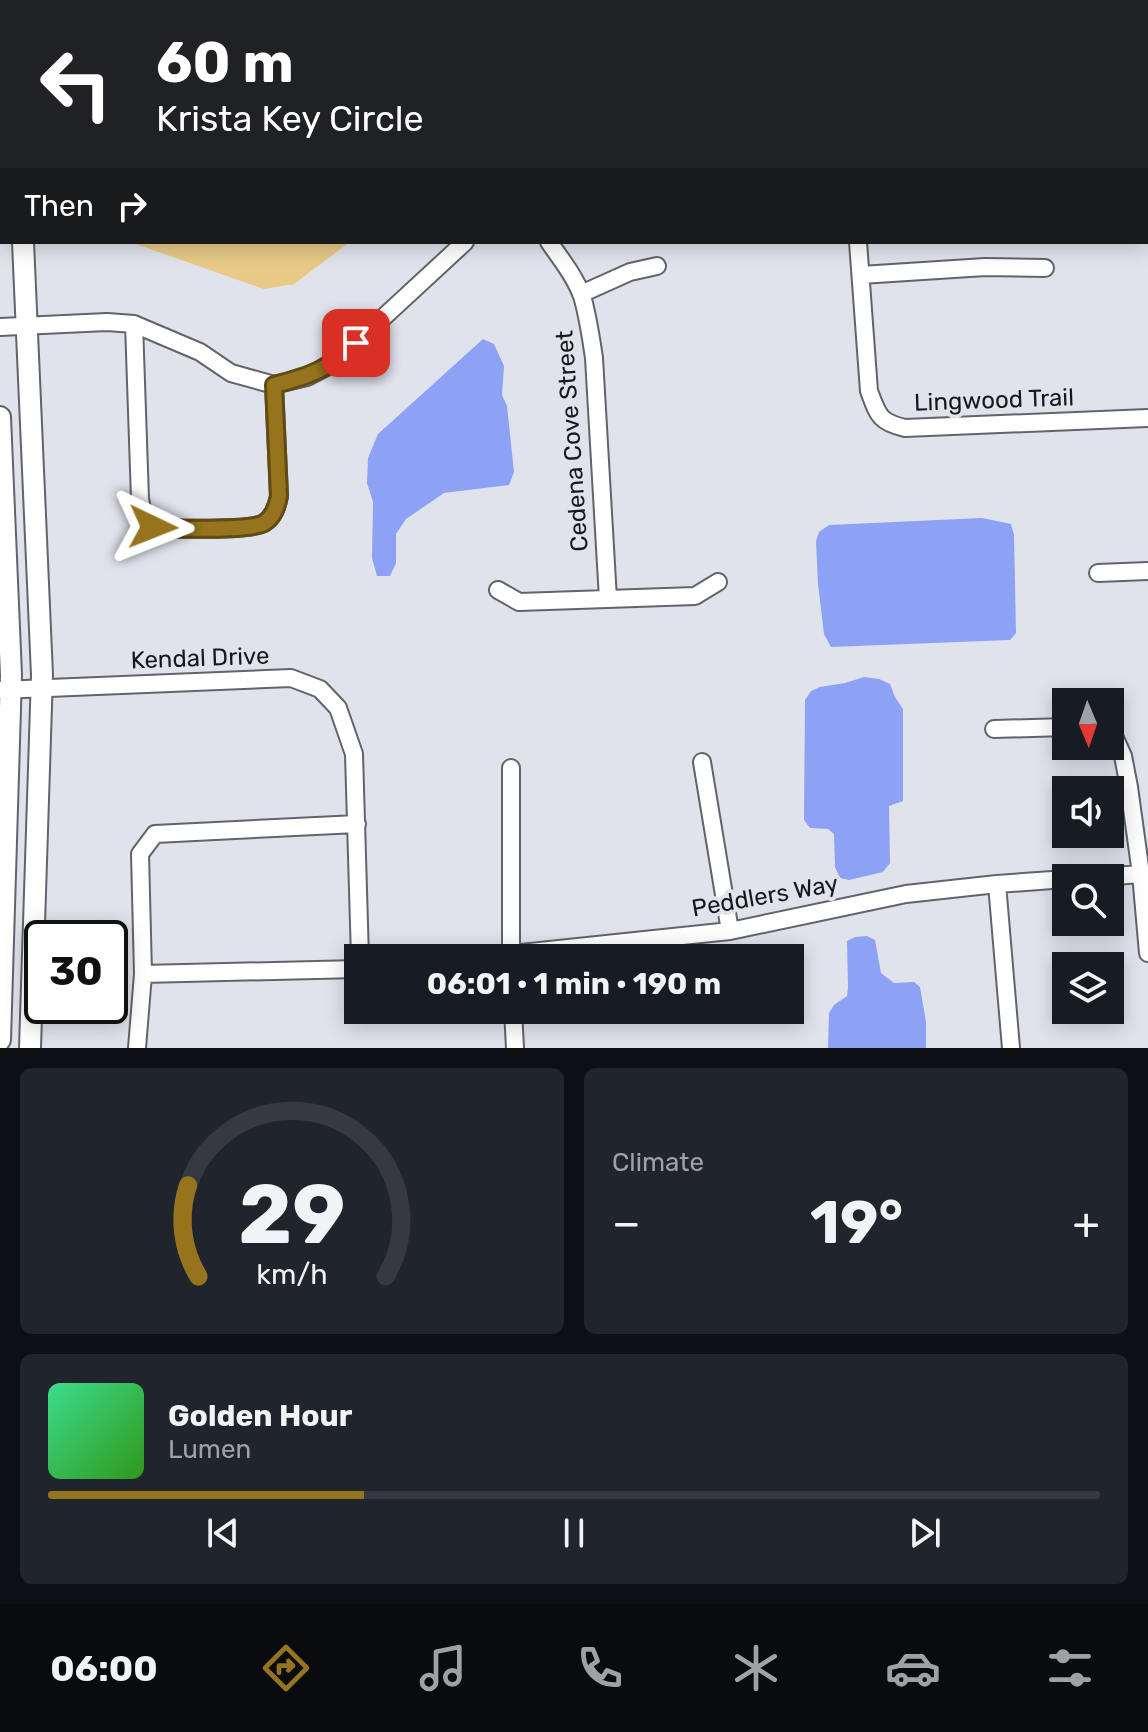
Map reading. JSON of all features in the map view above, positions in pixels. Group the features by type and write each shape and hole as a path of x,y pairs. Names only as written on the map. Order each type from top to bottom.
{"main road":[{"path":"23,244 41,688 30,1048"},
{"path":"0,417 5,690 0,1040"}],"street":[{"path":"0,327 107,322 134,324 200,352 231,373 274,385 307,377 334,363 463,244"},
{"name":"Cedena Cove Street","path":"550,244 581,294 590,329 608,599"},
{"name":"Lingwood Trail","path":"858,244 869,391 877,413 887,424 905,428 1148,418"},
{"path":"581,294 630,272 657,266"},
{"path":"861,275 985,267 1045,268"},
{"path":"134,324 140,499 143,514 153,527 248,527 263,524 276,511 279,496 274,385"},
{"path":"1098,573 1148,571"},
{"path":"498,590 519,602 695,596 718,582"},
{"name":"Kendal Drive","path":"5,690 291,678 320,689 338,708 354,754 360,944"},
{"path":"994,729 1052,727"},
{"path":"1124,760 1141,874 1148,953"},
{"path":"702,762 730,931"},
{"path":"511,768 511,944"},
{"path":"137,1048 143,974 140,854 155,834 357,824"},
{"path":"1124,875 1141,874"},
{"name":"Peddlers Way","path":"616,944 730,931 906,894 1052,880"},
{"path":"997,884 1011,1048"},
{"path":"143,974 344,969"},
{"path":"514,1024 515,1048"}],"shaded area":[{"path":"136,244 347,244 294,284 264,289"}],"water":[{"path":"483,339 494,344 504,366 502,395 507,406 514,472 509,485 444,493 406,519 396,534 396,563 390,576 377,576 372,558 373,502 367,483 368,458 378,434"},
{"path":"982,518 1011,524 1014,535 1016,633 1010,640 831,647 824,634 818,584 816,541 819,532 829,525"},
{"path":"864,677 890,684 903,709 903,801 889,806 890,863 883,872 849,880 840,878 835,867 834,834 828,829 810,828 804,820 805,700 811,691 820,687"},
{"path":"867,936 875,940 881,973 894,983 914,982 920,987 926,1022 926,1048 828,1048 829,1013 847,996 847,941"}],"route":[{"path":"153,527 248,527 263,524 276,511 279,496 274,385 307,377 334,363 356,343"}]}
